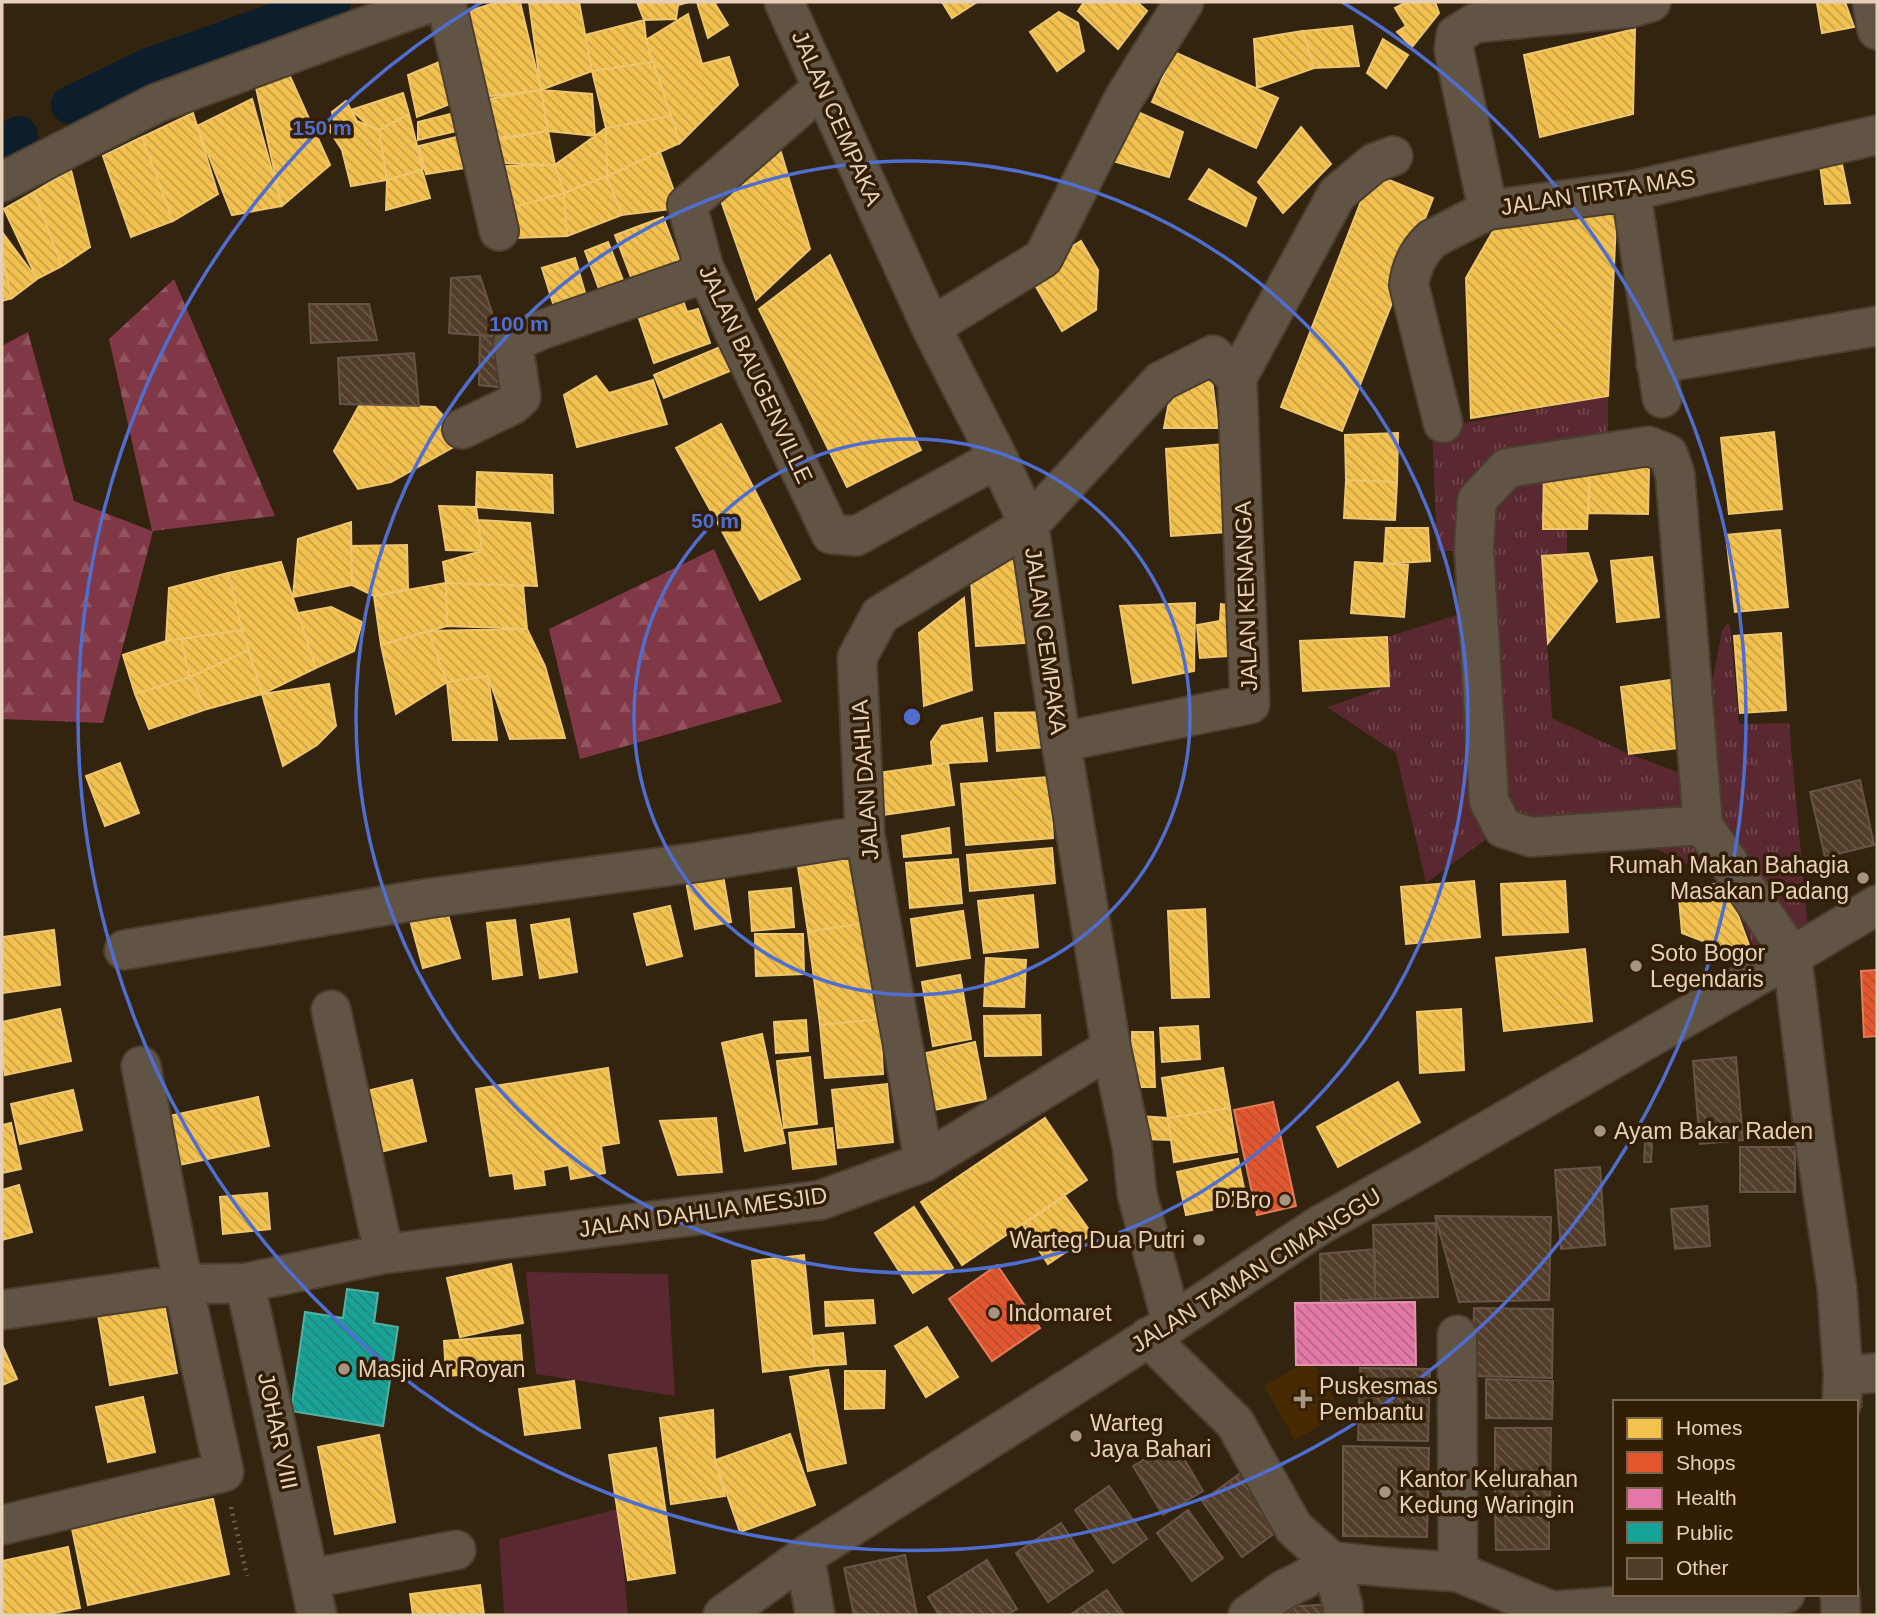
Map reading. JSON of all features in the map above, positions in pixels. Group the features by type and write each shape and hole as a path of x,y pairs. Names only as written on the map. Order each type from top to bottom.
{"street":[{"path":"2,182 157,103 432,2"},
{"path":"446,2 499,232"},
{"name":"JALAN CEMPAKA","path":"784,2 931,327 1029,525 1061,742 1111,1048 1132,1146 1137,1194 1160,1330"},
{"path":"931,327 1043,258 1124,98 1184,2"},
{"path":"1872,2 1877,30"},
{"path":"1488,210 1454,50 1456,35 1475,23 1638,4"},
{"name":"JALAN BAUGENVILLE","path":"823,87 687,205 704,268 831,534 856,536 998,458"},
{"name":"JALAN TIRTA MAS","path":"1443,423 1409,285 1418,256 1432,239 1488,210 1631,191 1877,135"},
{"path":"1029,525 1161,381 1213,355 1237,379 1336,194 1374,163 1393,156"},
{"path":"1631,191 1659,381 1877,326"},
{"path":"462,429 512,405 521,397 513,343 538,331 688,279 704,268"},
{"name":"JALAN KENANGA","path":"1061,742 1250,704 1237,379"},
{"path":"1703,825 1531,837 1503,828 1489,801 1474,547 1476,500 1507,468 1649,446 1668,454 1675,474 1703,825 1792,956 1814,1135 1854,1383"},
{"name":"JALAN DAHLIA","path":"924,1162 865,835 856,658 880,615 1029,525"},
{"path":"124,950 430,898 699,862 865,835"},
{"name":"JALAN TAMAN CIMANGGU","path":"723,1615 806,1556 1320,1225 1877,905"},
{"path":"331,1010 384,1254"},
{"name":"JALAN DAHLIA MESJID","path":"2,1310 183,1284 246,1283 384,1254 821,1200 924,1162 1111,1048"},
{"path":"2,1525 224,1472 183,1284 141,1066"},
{"name":"JOHAR VIII","path":"246,1283 313,1597 456,1549"},
{"path":"1160,1330 1235,1423 1294,1528 1331,1561 1343,1615"},
{"path":"1457,1335 1458,1572"},
{"path":"806,1556 815,1615"},
{"path":"1248,1615 1331,1561 1458,1572 1552,1613 1747,1606 1779,1596"},
{"path":"1840,1596 1841,1615"}],"path":[{"path":"224,1472 247,1576"}],"shaded area":[{"name":"Puskesmas Pembantu","path":"1311,1359 1342,1413 1295,1440 1264,1386"}],"green space":[{"path":"174,279 275,516 153,531 103,723 2,719 2,346 28,332 74,501 152,531 109,339"},
{"path":"1608,396 1608,466 1544,465 1543,528 1567,529 1567,555 1542,557 1552,718 1629,754 1694,778 1722,630 1728,623 1739,724 1789,723 1808,932 1758,958 1726,883 1608,826 1496,832 1426,883 1396,753 1327,707 1389,686 1387,637 1457,615 1453,551 1437,551 1432,429"},
{"path":"714,549 782,702 580,759 549,629"},
{"path":"526,1272 668,1274 675,1396 536,1374"},
{"path":"618,1509 628,1615 504,1615 499,1539"}],"building: Homes":[{"path":"498,2 520,2 541,90 484,97 466,12"},
{"path":"529,2 579,2 592,71 541,90"},
{"path":"637,2 689,2 678,5 676,19 644,20"},
{"path":"697,2 714,2 728,25 708,38"},
{"path":"942,2 977,2 952,18"},
{"path":"1084,2 1137,2 1147,11 1118,49 1078,11"},
{"path":"1407,2 1435,2 1439,13 1412,47 1397,32 1406,26 1395,8"},
{"path":"1819,2 1845,2 1854,27 1822,33"},
{"path":"1059,12 1078,23 1084,51 1057,71 1030,32"},
{"path":"688,14 702,64 729,57 738,85 680,143 646,40"},
{"path":"644,20 646,40 653,62 592,71 585,35"},
{"path":"1352,26 1359,66 1314,68 1303,31"},
{"path":"1635,29 1633,114 1540,137 1524,55"},
{"path":"1303,31 1314,68 1257,88 1254,39"},
{"path":"1383,39 1408,55 1386,88 1367,73"},
{"path":"1174,52 1278,98 1256,148 1152,102"},
{"path":"449,58 458,101 417,117 408,75"},
{"path":"653,62 671,116 606,128 592,71"},
{"path":"288,72 330,165 282,206 255,83"},
{"path":"541,90 548,131 498,138 482,100"},
{"path":"541,90 592,94 595,136 548,131"},
{"path":"403,93 409,114 379,130 368,125 351,110"},
{"path":"252,99 282,206 232,215 197,126"},
{"path":"346,101 357,121 379,130 387,180 351,186 342,150 326,125 335,126 332,112"},
{"path":"1122,105 1183,132 1169,177 1106,159"},
{"path":"459,112 465,129 418,140 418,122"},
{"path":"193,113 218,194 173,221 142,137"},
{"path":"409,114 423,169 387,180 379,130"},
{"path":"671,116 680,143 607,176 606,128"},
{"path":"1301,127 1331,164 1283,213 1258,182"},
{"path":"606,128 607,176 564,193 555,165"},
{"path":"548,131 555,165 502,163 498,140"},
{"path":"469,134 478,166 426,174 419,146"},
{"path":"142,137 173,221 131,237 103,156"},
{"path":"777,139 810,249 756,300 718,192"},
{"path":"660,152 680,208 622,215 607,176"},
{"path":"1840,155 1850,203 1825,204 1820,164"},
{"path":"555,165 564,193 514,207 502,166"},
{"path":"1209,169 1256,198 1246,226 1189,199"},
{"path":"71,170 90,247 62,266 34,192"},
{"path":"422,170 430,198 386,210 387,180"},
{"path":"1372,173 1433,198 1342,431 1281,407"},
{"path":"607,176 622,215 567,236 564,193"},
{"path":"34,192 62,266 37,279 4,209"},
{"path":"564,193 567,236 515,238 514,207"},
{"path":"1617,200 1608,396 1471,418 1466,278 1496,226"},
{"path":"663,217 685,275 637,293 615,235"},
{"path":"2,232 37,279 12,298 2,258"},
{"path":"1081,241 1098,270 1096,310 1062,331 1028,273"},
{"path":"608,242 626,288 602,297 585,251"},
{"path":"830,255 921,450 847,487 759,309"},
{"path":"2,258 12,298 2,301"},
{"path":"575,258 588,303 556,313 542,268"},
{"path":"678,286 687,312 698,309 710,343 654,363 633,301"},
{"path":"720,347 730,371 664,398 654,375"},
{"path":"596,376 609,393 653,380 667,424 577,447 564,395"},
{"path":"1212,379 1218,428 1164,428 1172,386"},
{"path":"360,404 435,407 466,440 391,482 358,489 334,451"},
{"path":"721,424 800,579 760,600 676,448"},
{"path":"1774,432 1782,509 1729,514 1721,438"},
{"path":"1398,433 1397,482 1346,480 1345,435"},
{"path":"1224,444 1227,532 1171,536 1166,449"},
{"path":"1544,465 1590,466 1587,529 1543,529"},
{"path":"1590,466 1649,467 1648,514 1589,513"},
{"path":"477,472 552,475 553,513 476,507"},
{"path":"1346,480 1397,482 1395,520 1344,518"},
{"path":"439,506 476,507 482,551 446,550"},
{"path":"478,520 530,523 537,586 446,583 443,562 482,551"},
{"path":"351,522 352,585 293,597 298,539"},
{"path":"1386,528 1428,528 1430,561 1384,564"},
{"path":"1780,530 1788,607 1735,612 1726,535"},
{"path":"407,545 408,589 374,596 352,585 351,546"},
{"path":"1027,548 1042,642 976,646 971,581"},
{"path":"1588,553 1597,581 1548,643 1542,556"},
{"path":"1652,557 1659,617 1617,622 1611,561"},
{"path":"281,562 316,668 262,694 228,573"},
{"path":"1355,562 1408,565 1404,617 1351,613"},
{"path":"228,573 242,630 166,641 169,588"},
{"path":"446,583 447,626 381,645 374,596"},
{"path":"446,583 523,586 527,629 447,626"},
{"path":"964,598 972,690 924,706 919,633"},
{"path":"1195,603 1194,671 1133,683 1120,606"},
{"path":"1221,604 1244,608 1242,655 1200,658 1197,625 1220,621"},
{"path":"331,607 362,622 354,651 316,668 298,613"},
{"path":"527,629 545,666 565,738 510,739 488,676 447,682 428,631"},
{"path":"242,630 249,650 190,677 181,639"},
{"path":"428,631 447,682 396,714 381,645"},
{"path":"1781,633 1786,710 1740,713 1734,636"},
{"path":"1387,637 1389,686 1303,691 1300,641"},
{"path":"181,639 190,677 135,694 123,655"},
{"path":"249,650 262,694 207,709 190,677"},
{"path":"488,676 497,740 453,740 447,682"},
{"path":"190,677 207,709 149,729 135,694"},
{"path":"1671,680 1680,748 1629,754 1621,687"},
{"path":"329,684 336,726 317,745 283,766 262,694"},
{"path":"1052,712 1058,746 997,751 995,713"},
{"path":"982,718 987,761 933,765 931,742 942,726"},
{"path":"120,763 139,813 105,826 86,776"},
{"path":"948,763 954,805 882,815 877,773"},
{"path":"1049,777 1053,838 966,845 961,784"},
{"path":"949,828 951,853 904,857 902,836"},
{"path":"1052,848 1055,883 970,891 967,855"},
{"path":"858,857 869,922 808,932 798,867"},
{"path":"958,859 962,903 910,908 906,863"},
{"path":"722,869 731,922 695,929 685,876"},
{"path":"1474,881 1480,937 1406,944 1401,887"},
{"path":"1565,881 1568,932 1503,935 1501,884"},
{"path":"1726,883 1755,961 1682,933 1678,888"},
{"path":"791,888 794,927 752,931 749,892"},
{"path":"1033,895 1038,947 984,953 978,901"},
{"path":"670,906 682,956 647,965 634,914"},
{"path":"1205,909 1209,997 1172,998 1168,911"},
{"path":"447,911 460,958 423,968 410,920"},
{"path":"963,911 970,958 917,966 911,919"},
{"path":"569,919 577,972 540,978 531,925"},
{"path":"515,920 522,975 493,979 487,923"},
{"path":"869,922 880,1019 820,1025 808,932"},
{"path":"54,930 60,985 2,993 2,937"},
{"path":"755,934 803,934 804,974 756,976"},
{"path":"1585,949 1592,1021 1504,1031 1496,958"},
{"path":"986,958 1026,960 1024,1007 984,1006"},
{"path":"960,975 971,1039 933,1046 922,982"},
{"path":"60,1009 71,1061 5,1075 2,1022"},
{"path":"1461,1009 1464,1070 1420,1073 1417,1012"},
{"path":"1040,1015 1041,1055 985,1056 984,1016"},
{"path":"880,1019 883,1074 825,1078 820,1025"},
{"path":"806,1020 808,1051 776,1053 774,1022"},
{"path":"1198,1026 1200,1059 1162,1062 1160,1028"},
{"path":"1132,1032 1153,1032 1155,1087 1133,1087"},
{"path":"762,1034 785,1143 745,1151 722,1043"},
{"path":"975,1042 986,1099 934,1110 922,1054"},
{"path":"810,1057 817,1124 784,1128 777,1061"},
{"path":"608,1068 619,1143 601,1146 605,1173 571,1179 569,1165 543,1170 545,1185 515,1189 513,1173 490,1176 476,1089"},
{"path":"1223,1068 1230,1108 1168,1118 1162,1078"},
{"path":"412,1080 426,1141 380,1152 367,1091"},
{"path":"1398,1082 1420,1122 1338,1167 1317,1127"},
{"path":"887,1084 893,1142 838,1148 832,1090"},
{"path":"73,1090 82,1130 20,1144 11,1104"},
{"path":"258,1097 269,1146 179,1165 169,1116"},
{"path":"1230,1108 1237,1152 1174,1162 1168,1118"},
{"path":"1139,1116 1168,1118 1171,1140 1140,1139"},
{"path":"716,1118 722,1172 678,1175 660,1121"},
{"path":"1045,1118 1087,1180 962,1265 921,1202"},
{"path":"11,1123 21,1169 2,1173 2,1125"},
{"path":"832,1128 836,1164 793,1169 789,1133"},
{"path":"1238,1159 1247,1203 1186,1215 1177,1172"},
{"path":"19,1185 32,1232 2,1240 2,1190"},
{"path":"267,1193 270,1229 223,1234 220,1197"},
{"path":"1065,1196 1092,1234 1048,1264 1023,1225"},
{"path":"914,1207 953,1268 913,1293 875,1233"},
{"path":"804,1255 815,1366 763,1372 752,1261"},
{"path":"511,1264 523,1323 460,1337 447,1278"},
{"path":"163,1298 177,1373 110,1385 97,1309"},
{"path":"873,1300 875,1323 826,1326 825,1302"},
{"path":"927,1327 958,1377 926,1397 895,1346"},
{"path":"843,1333 846,1364 815,1366 813,1336"},
{"path":"520,1335 523,1371 446,1376 444,1341"},
{"path":"2,1345 17,1379 2,1385"},
{"path":"828,1370 846,1463 808,1471 790,1377"},
{"path":"845,1371 885,1371 884,1408 845,1409"},
{"path":"574,1381 580,1428 525,1435 519,1389"},
{"path":"143,1397 155,1452 108,1462 96,1407"},
{"path":"713,1410 715,1460 725,1496 671,1504 660,1418"},
{"path":"790,1434 815,1505 740,1532 715,1460"},
{"path":"379,1435 395,1522 335,1534 318,1447"},
{"path":"656,1448 675,1573 628,1580 609,1455"},
{"path":"213,1499 229,1574 88,1605 72,1529"},
{"path":"68,1547 80,1608 44,1615 2,1615 2,1561"},
{"path":"480,1585 484,1615 413,1615 410,1594"}],"building: Shops":[{"path":"1877,970 1877,1036 1864,1037 1861,971"},
{"path":"1273,1102 1296,1206 1257,1215 1234,1110"},
{"name":"Indomaret","path":"997,1265 1040,1328 992,1361 949,1299"}],"building: Health":[{"path":"1415,1302 1416,1365 1296,1365 1295,1303"}],"building: Public":[{"name":"Masjid Ar Royan","path":"347,1289 378,1293 374,1323 398,1327 383,1426 291,1411 305,1312 343,1318"}],"building: Other":[{"path":"480,276 500,337 449,333 451,278"},
{"path":"309,304 369,304 377,340 311,343"},
{"path":"480,335 500,337 508,388 479,385"},
{"path":"414,353 419,406 340,404 338,358"},
{"path":"1860,780 1874,845 1825,857 1810,792"},
{"path":"1736,1057 1743,1140 1700,1144 1693,1061"},
{"path":"1645,1143 1652,1143 1651,1162 1644,1162"},
{"path":"1740,1147 1795,1147 1795,1192 1740,1192"},
{"path":"1600,1167 1605,1245 1561,1249 1555,1170"},
{"path":"1707,1206 1710,1246 1675,1249 1671,1209"},
{"path":"1435,1216 1551,1217 1549,1300 1459,1302"},
{"path":"1436,1223 1438,1297 1375,1299 1373,1225"},
{"path":"1375,1249 1375,1299 1321,1301 1320,1254"},
{"path":"1474,1308 1553,1309 1552,1378 1472,1376"},
{"path":"1360,1368 1430,1369 1428,1441 1358,1440"},
{"path":"1486,1379 1553,1381 1552,1419 1486,1418"},
{"path":"1495,1428 1551,1428 1550,1503 1495,1503"},
{"path":"1174,1442 1203,1491 1163,1515 1133,1466"},
{"name":"Kantor Kelurahan Kedung Waringin","path":"1343,1446 1429,1448 1427,1537 1343,1536"},
{"path":"1245,1470 1285,1526 1242,1557 1202,1501"},
{"path":"1109,1486 1147,1539 1113,1563 1075,1510"},
{"path":"1188,1510 1223,1558 1192,1581 1157,1533"},
{"path":"1495,1513 1549,1513 1549,1549 1496,1550"},
{"path":"1061,1523 1093,1571 1048,1602 1016,1553"},
{"path":"905,1555 917,1615 854,1615 844,1568"},
{"path":"987,1560 1017,1609 1007,1615 939,1615 928,1597"},
{"path":"1107,1590 1124,1615 1070,1615"},
{"path":"1331,1604 1332,1615 1285,1615 1285,1607"}],"waterway":[{"path":"70,105 146,68 332,2"},
{"path":"2,144 19,135"}],"place":[{"name":"Rumah Makan Bahagia Masakan Padang","path":"1863,878"},
{"name":"Soto Bogor Legendaris","path":"1636,966"},
{"name":"Ayam Bakar Raden","path":"1600,1131"},
{"name":"D'Bro","path":"1285,1200"},
{"name":"Warteg Dua Putri","path":"1199,1240"},
{"name":"Indomaret","path":"994,1313"},
{"name":"Masjid Ar Royan","path":"344,1369"},
{"name":"Puskesmas Pembantu","path":"1303,1399"},
{"name":"Warteg Jaya Bahari","path":"1076,1436"},
{"name":"Kantor Kelurahan Kedung Waringin","path":"1385,1492"}]}
